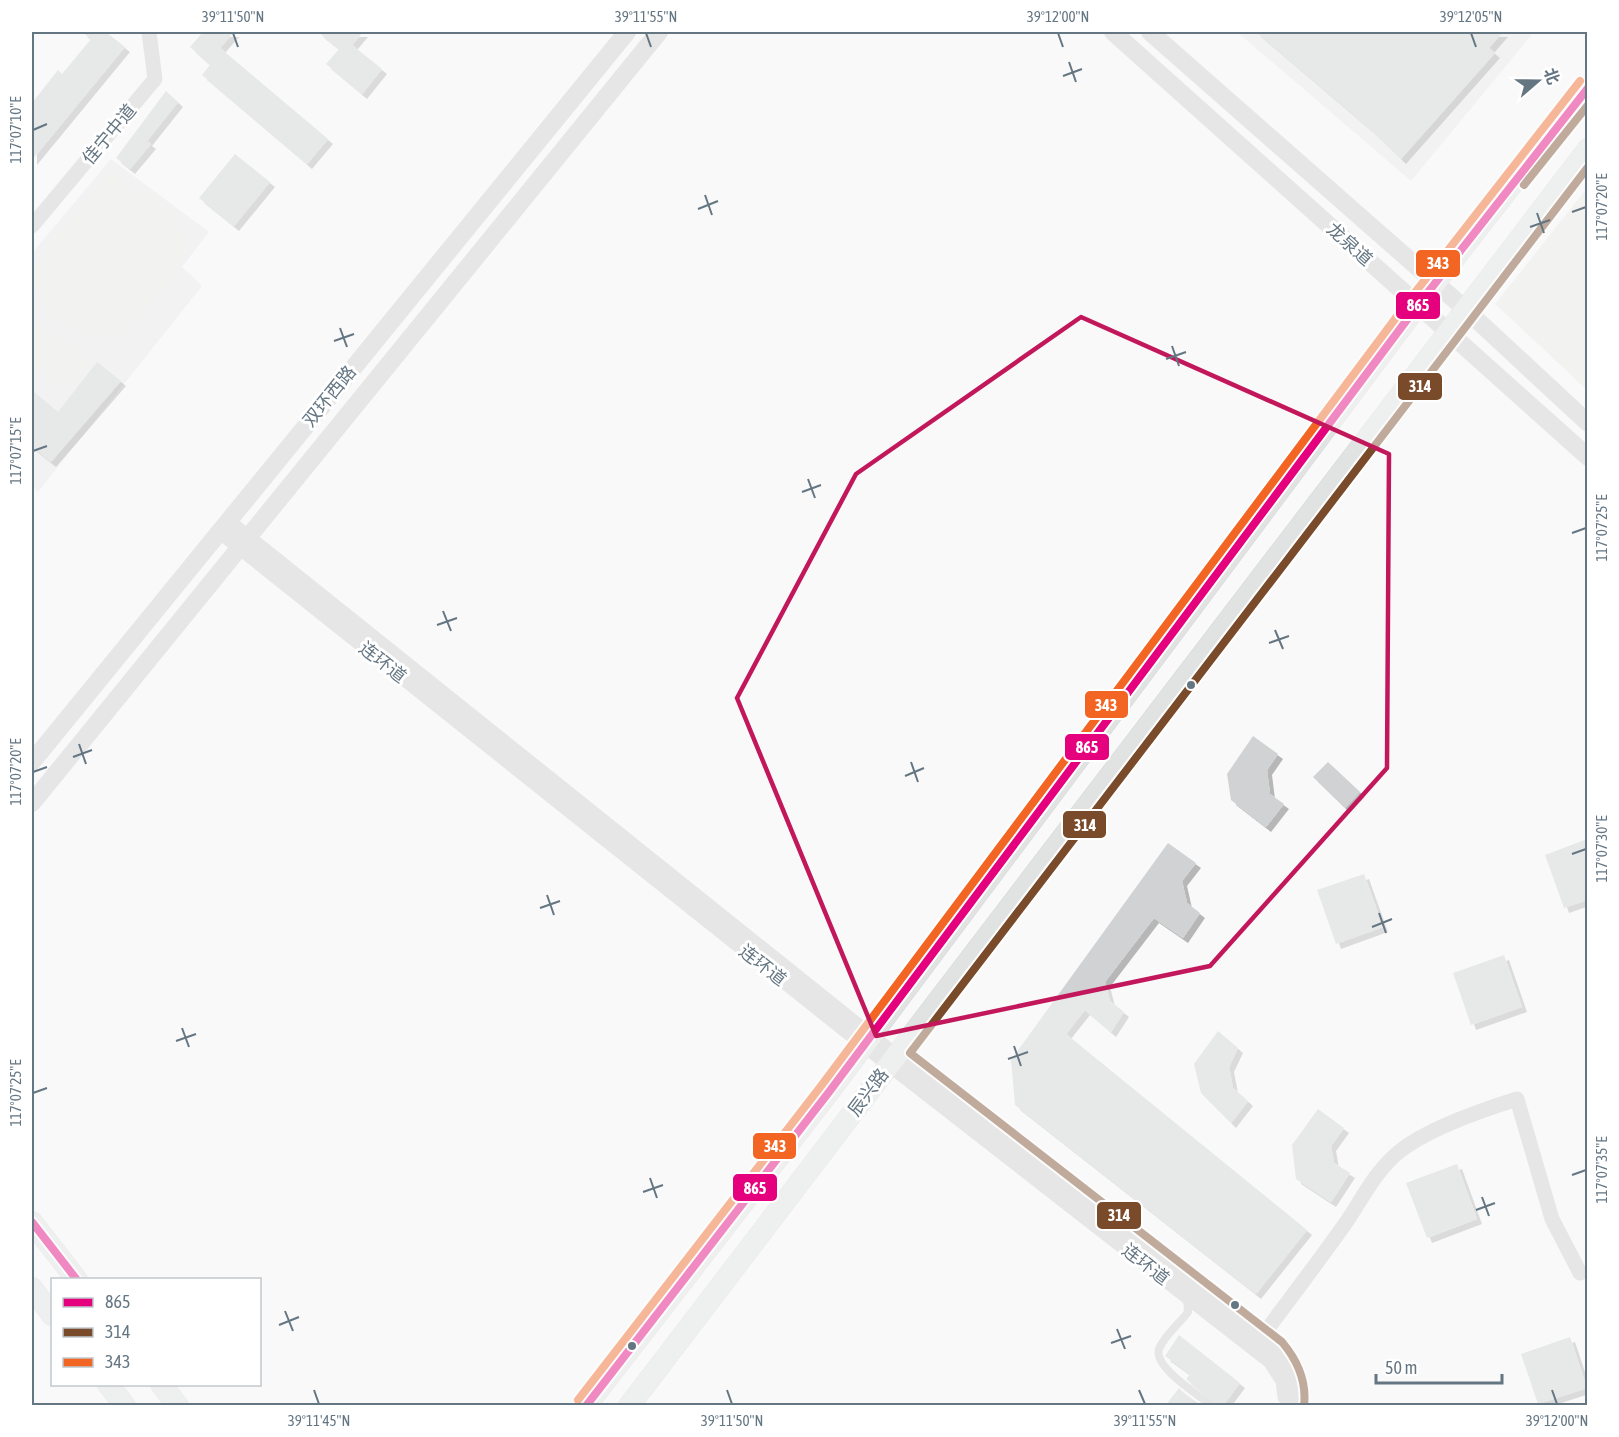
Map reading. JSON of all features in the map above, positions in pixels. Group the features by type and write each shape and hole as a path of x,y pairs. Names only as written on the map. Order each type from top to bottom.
{"main road":[{"name":"辰兴路","path":"586,1406 868,1040 1434,282 1587,87"},
{"name":"辰兴路","path":"629,1406 1587,149"},
{"path":"32,1222 75,1278"},
{"path":"32,1288 51,1314"},
{"path":"110,1386 125,1406"},
{"path":"163,1386 178,1406"}],"street":[{"name":"佳宁中道","path":"32,226 155,79 149,32"},
{"name":"双环西路","path":"32,762 627,32"},
{"name":"双环西路","path":"32,802 245,544 659,32"},
{"name":"龙泉道","path":"1113,32 1587,457"},
{"name":"龙泉道","path":"1150,32 1464,308 1587,423"},
{"name":"连环道","path":"223,526 1186,1295 1257,1343"},
{"path":"892,1060 1257,1343 1279,1355 1290,1371 1295,1392 1290,1404"},
{"path":"1257,1343 1346,1222 1369,1184 1389,1161 1402,1149 1445,1127 1517,1099 1552,1219 1580,1273"}],"lane":[{"path":"1186,1295 1188,1312 1160,1347 1159,1358 1164,1368 1212,1406"}],"highlighted area":[{"path":"1081,317 1389,454 1387,768 1210,966 876,1036 737,698 856,474"}],"shaded area":[{"path":"1237,32 1534,32 1411,181"},
{"path":"111,159 209,232 182,267 202,286 38,492 32,486 32,253"},
{"path":"112,170 122,179 114,189 141,192 154,198 174,215 184,240 183,255 172,278 137,319 117,335 106,339 94,339 66,327 49,313 41,298 39,283 32,291 32,266"},
{"path":"1588,188 1587,390 1495,304"},
{"path":"34,319 89,362 68,390 32,362 32,322"}],"building":[{"path":"82,32 106,32 125,47 32,160 32,103 58,70 62,74 91,39"},
{"path":"203,32 234,32 220,48 328,139 307,164 202,75 210,65 190,47"},
{"path":"318,32 363,32 352,45 382,69 362,94 326,64 339,49"},
{"path":"1256,32 1503,32 1489,48 1495,53 1401,159 1370,129"},
{"path":"166,91 178,102 147,141 151,144 130,169 116,158"},
{"path":"235,154 270,182 234,226 199,198"},
{"path":"97,362 121,381 51,462 32,447 32,390 58,412"},
{"path":"1253,736 1278,754 1267,770 1270,794 1284,804 1266,827 1231,800 1227,774"},
{"path":"1328,762 1360,792 1345,808 1313,777"},
{"path":"1587,839 1587,900 1564,908 1545,855"},
{"path":"1168,843 1196,863 1182,881 1187,903 1200,913 1183,938 1154,918 1105,982 1110,1001 1124,1012 1111,1032 1085,1010 1066,1034 1307,1230 1256,1294 1015,1105 1011,1060"},
{"path":"1364,874 1383,927 1336,944 1317,890"},
{"path":"1504,955 1522,1007 1471,1025 1453,973"},
{"path":"1218,1031 1238,1048 1229,1067 1233,1088 1248,1101 1231,1123 1201,1093 1194,1064"},
{"path":"1318,1109 1344,1128 1331,1146 1334,1163 1350,1173 1331,1202 1296,1179 1292,1145"},
{"path":"1457,1164 1477,1219 1427,1238 1406,1183"},
{"path":"1179,1335 1240,1383 1223,1406 1218,1406 1186,1379 1190,1374 1165,1356"},
{"path":"1570,1337 1587,1388 1538,1404 1521,1354"},
{"path":"1179,1388 1184,1393 1202,1406 1165,1406"}],"transit line":[{"name":"343","path":"578,1400 821,1086 1410,299 1580,81"},
{"name":"865","path":"586,1406 829,1092 1418,305 1588,88"},
{"name":"314","path":"1524,185 1588,105"},
{"name":"314","path":"1304,1406 1303,1380 1293,1356 1282,1342 910,1053 1588,167"},
{"name":"865","path":"32,1222 75,1278"}]}
